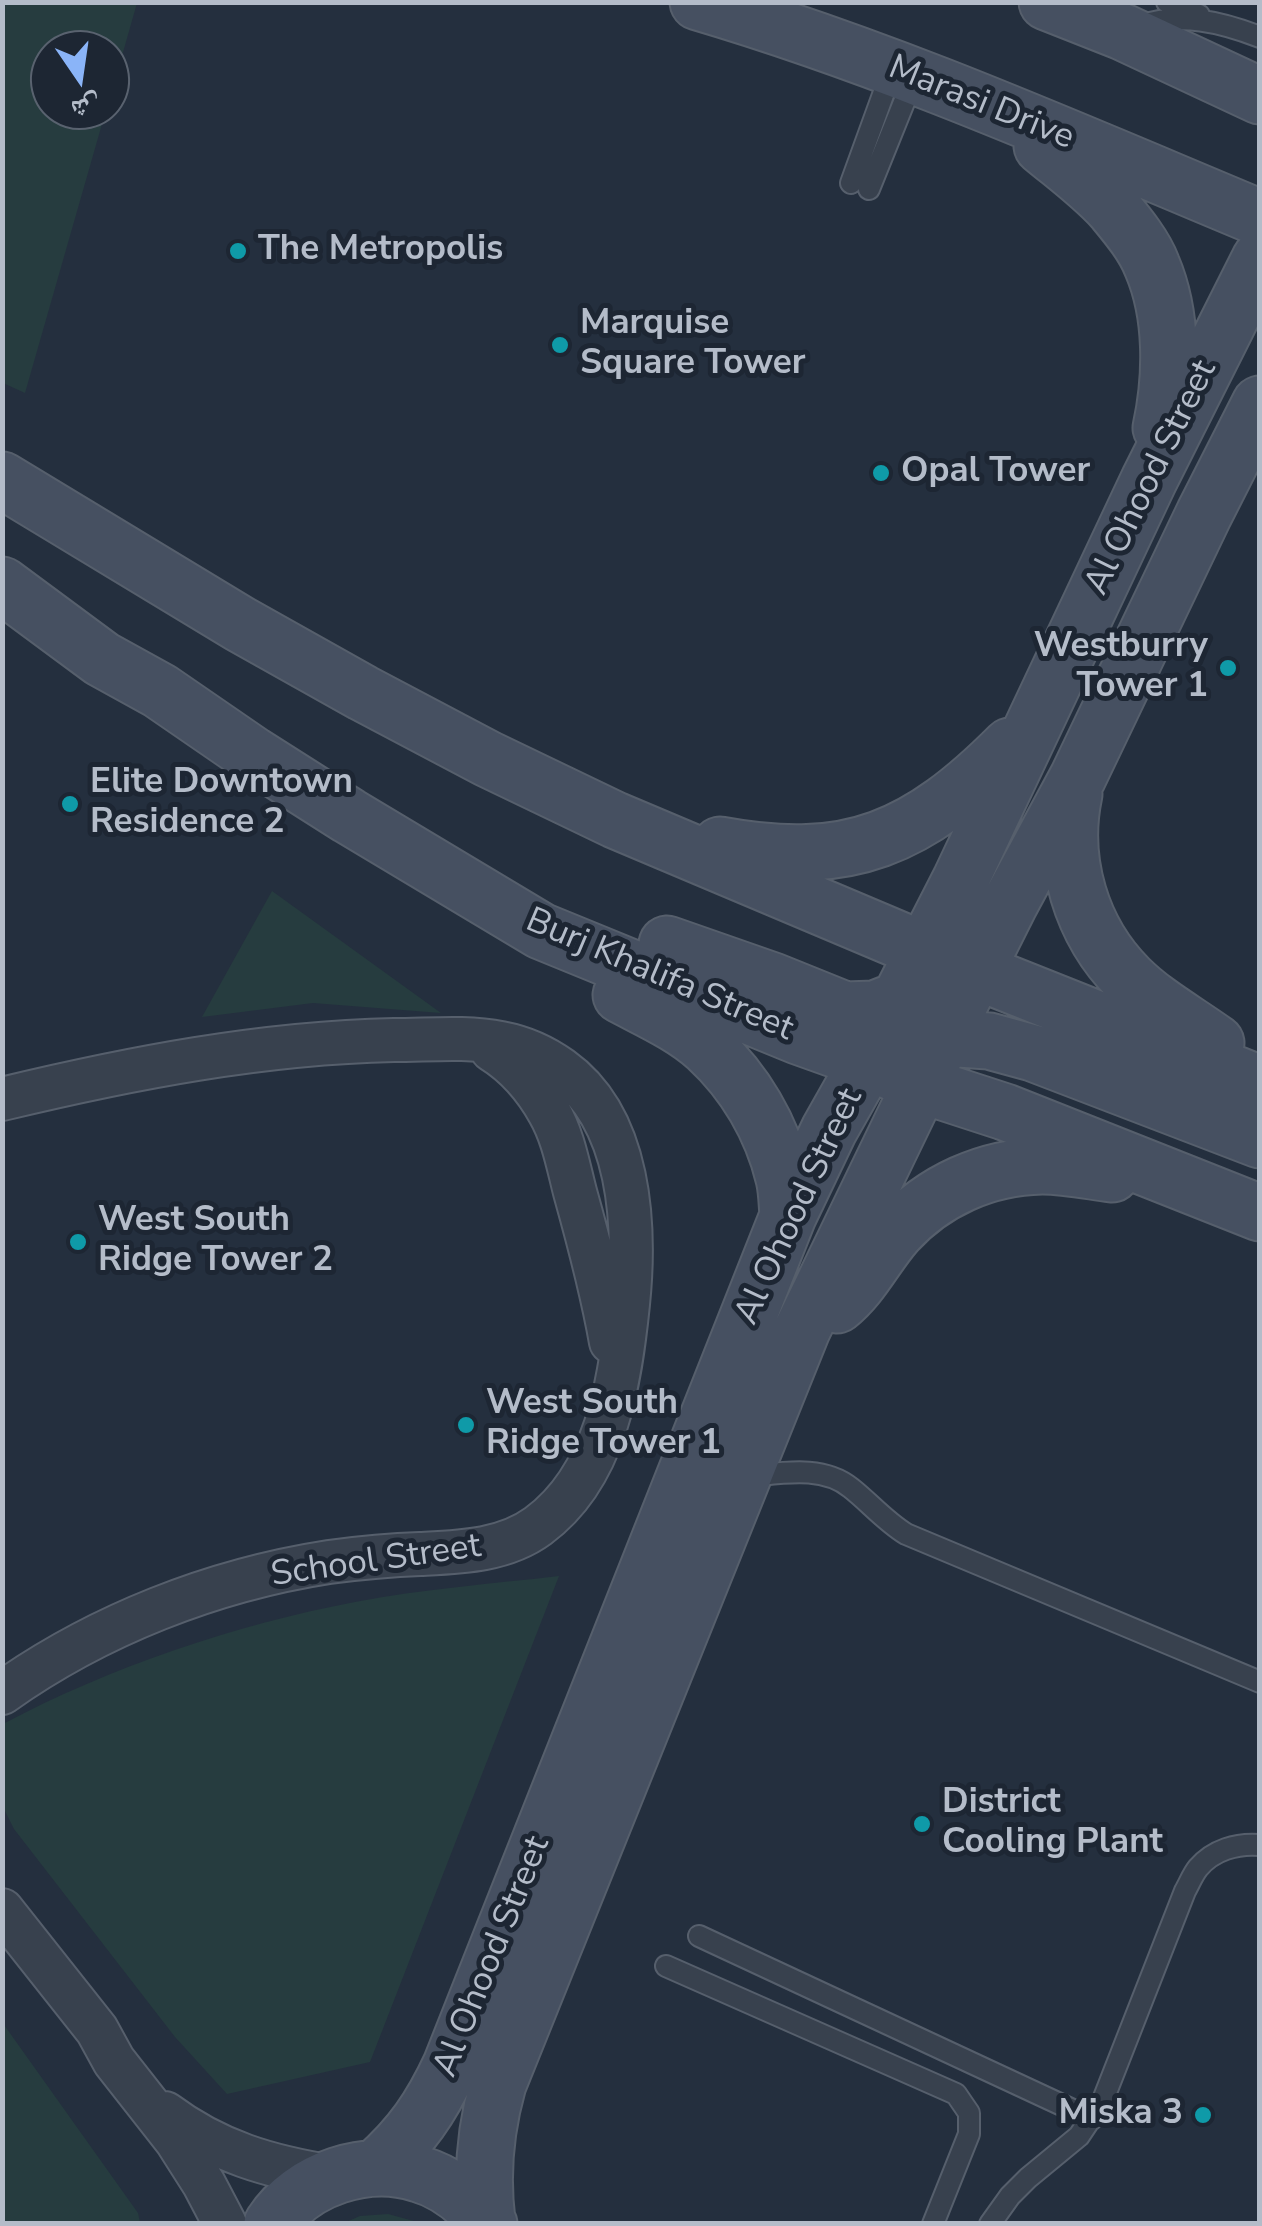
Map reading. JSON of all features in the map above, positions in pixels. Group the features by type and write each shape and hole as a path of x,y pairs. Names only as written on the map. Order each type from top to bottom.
{"street":[{"name":"Marasi Drive","path":"698,2 904,72 1260,218"},
{"path":"1047,2 1145,17 1260,96"},
{"path":"1000,110 1098,193 1128,227 1152,265 1161,296 1169,359 1163,422 1149,480"},
{"name":"Al Ohood Street","path":"272,2224 302,2193 355,2172 400,2147 438,2094 788,1216 960,880 1149,480 1260,258"},
{"name":"Al Ohood Street","path":"488,2222 484,2152 488,2117 498,2084 802,1330 1009,904 1078,777 1260,404"},
{"path":"1204,514 1260,450"},
{"path":"2,480 363,694 615,820 976,972 1260,1084"},
{"name":"Burj Khalifa Street","path":"2,585 102,659 160,691 285,776 541,931 868,1061"},
{"path":"2,610 102,659"},
{"path":"615,820 763,853 808,854 853,848 896,834 937,811 973,783 1035,721"},
{"path":"1078,777 1071,807 1072,869 1079,899 1109,956 1155,1000 1260,1073"},
{"path":"446,872 507,878 558,902 844,1010 875,1009 976,972"},
{"path":"541,931 603,985 685,1031 724,1066 763,1120 785,1180 788,1216"},
{"name":"School Street","path":"2,1099 142,1067 216,1056 366,1041 473,1039 505,1043 534,1053 562,1070 586,1091 604,1116 617,1144 627,1208 630,1288 617,1382 589,1470 566,1502 535,1528 499,1546 459,1553 330,1562 244,1580 162,1607 82,1644 2,1693"},
{"path":"933,1061 989,1040 1033,1052 1260,1140"},
{"path":"868,1061 905,1044 1005,1112 1260,1213"},
{"path":"802,1330 845,1299 912,1216 933,1199 983,1175 1041,1166 1195,1187"},
{"path":"2,1910 97,2030 114,2060 204,2184 224,2224"},
{"path":"2,1934 85,2040 114,2060"},
{"path":"145,2098 186,2129 232,2152 281,2168 419,2173 457,2192 488,2222"}],"lane":[{"path":"1145,17 1220,23"},
{"path":"1145,17 1154,22 1187,18 1220,23 1260,37"},
{"path":"860,186 904,72"},
{"path":"743,1476 798,1472 833,1478 848,1485 874,1511 906,1534 1260,1682"},
{"path":"990,2224 1010,2196 1064,2150 1092,2119 1103,2100 1185,1891 1198,1868 1218,1851 1244,1844 1260,1846"},
{"path":"700,1936 1092,2119"},
{"path":"666,1966 956,2094 970,2113 969,2134 934,2224"}],"green space":[{"path":"3,2 137,3 129,30 30,30 30,130 100,130 25,393 3,383"},
{"path":"272,891 441,1013 313,1003 202,1017"},
{"path":"559,1576 370,2062 227,2094 175,2037 14,1829 3,1807 3,1724 129,1667 265,1622 380,1597"},
{"path":"2,2022 138,2213 140,2223 3,2223"},
{"path":"388,2214 421,2223 344,2223 360,2216"}],"place":[{"name":"The Metropolis","path":"238,251"},
{"name":"Marquise Square Tower","path":"560,345"},
{"name":"Opal Tower","path":"881,473"},
{"name":"Westburry Tower 1","path":"1228,668"},
{"name":"Elite Downtown Residence 2","path":"70,804"},
{"name":"West South Ridge Tower 2","path":"78,1242"},
{"name":"West South Ridge Tower 1","path":"466,1425"},
{"name":"District Cooling Plant","path":"922,1824"},
{"name":"Miska 3","path":"1203,2115"}]}
